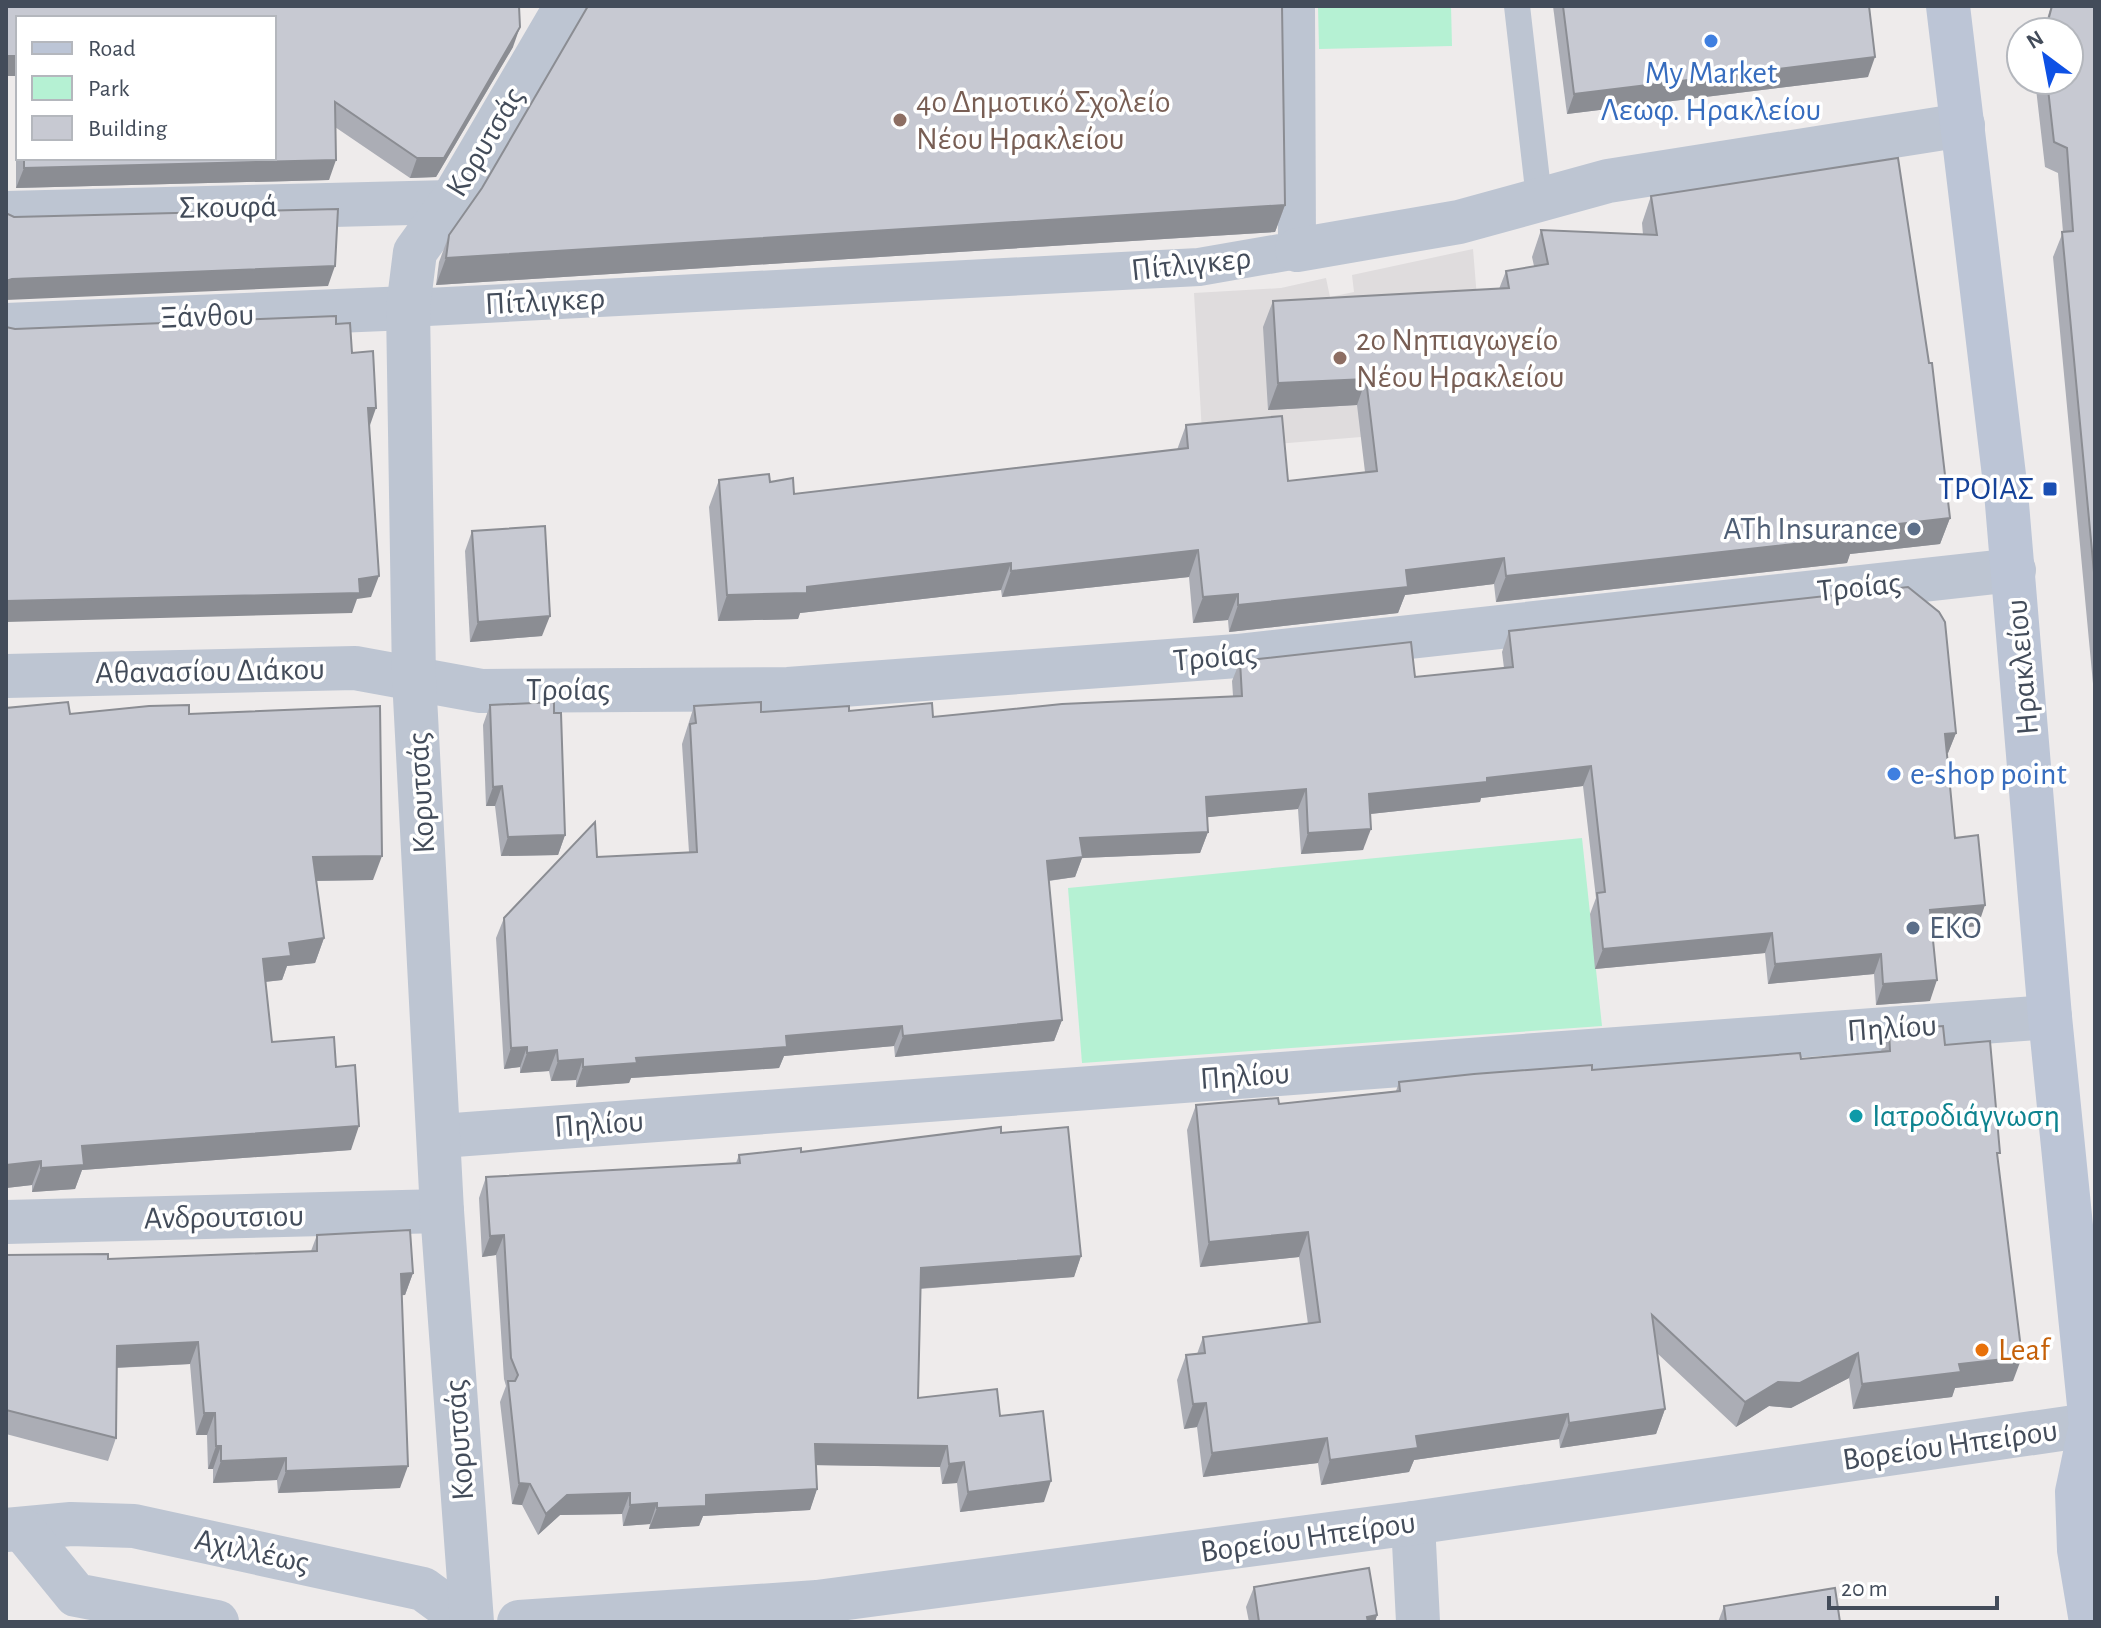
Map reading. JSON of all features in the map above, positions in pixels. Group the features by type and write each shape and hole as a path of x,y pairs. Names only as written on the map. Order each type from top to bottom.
{"main road":[{"name":"Ηρακλείου","path":"1948,6 2014,570 2050,1017 2094,1428 2077,1492 2079,1550 2091,1622"}],"street":[{"name":"Κορυτσάς","path":"470,1622 442,1211 441,1136 414,678 408,308 415,252 451,202 566,6"},
{"path":"1296,6 1297,250"},
{"name":"Πίτλιγκερ","path":"408,308 1199,267 1459,222 1608,181 1963,125"},
{"name":"Σκουφά","path":"6,213 451,202"},
{"name":"Ξάνθου","path":"6,325 408,308"},
{"name":"Τροίας","path":"414,678 481,691 803,688 1237,656 2014,570"},
{"name":"Αθανασίου Διάκου","path":"6,676 355,668 414,678"},
{"name":"Πηλίου","path":"441,1136 2050,1017"},
{"name":"Ανδρουτσιου","path":"6,1222 442,1211"},
{"name":"Βορείου Ηπείρου","path":"519,1622 818,1612 1413,1523 2094,1428"},
{"path":"1413,1523 1418,1622"},
{"name":"Αχιλλέως","path":"15,1530 71,1524 134,1526 423,1589 470,1622"},
{"name":"Αχιλλέως","path":"15,1530 75,1608 217,1622"}],"lane":[{"path":"1517,6 1539,198"}],"shaded area":[{"name":"2ο Νηπιαγωγείο Νέου Ηρακλείου","path":"1473,249 1487,420 1361,437 1203,450 1194,293 1281,288 1326,278 1330,297 1354,292 1352,275"}],"green space":[{"path":"1318,6 1451,6 1452,46 1319,49"},
{"path":"1582,838 1602,1026 1082,1063 1068,888"}],"building":[{"path":"6,6 519,6 520,27 444,158 417,158 335,102 336,160 24,168 24,160 276,160 276,16 16,16 16,56 7,56"},
{"name":"4ο Δημοτικό Σχολείο Νέου Ηρακλείου","path":"588,6 1282,6 1285,205 446,258 449,235 482,188"},
{"name":"My Market Λεωφ. Ηρακλείου","path":"1563,6 1869,6 1875,57 1574,94"},
{"path":"2052,6 2095,6 2095,583 2062,232 2073,231 2067,148 2054,142 2049,96 2085,96 2085,16 2049,16"},
{"path":"1898,158 1929,363 1932,363 1950,518 1847,530 1856,537 1506,576 1504,558 1406,570 1408,587 1238,605 1238,594 1203,597 1198,550 1011,571 1011,563 807,587 807,593 727,595 719,480 769,474 770,482 793,478 794,494 1188,448 1186,425 1282,416 1288,481 1377,471 1366,379 1278,383 1273,301 1509,288 1506,271 1548,264 1541,230 1657,235 1651,196"},
{"path":"338,209 335,266 6,281 6,213 14,217"},
{"path":"336,316 336,324 350,323 352,353 373,351 376,408 368,408 379,576 359,579 360,593 6,601 6,327"},
{"path":"545,526 550,616 478,622 472,531"},
{"path":"1908,587 1939,612 1945,622 1956,733 1945,734 1955,838 1978,835 1985,905 1930,910 1937,980 1883,984 1881,954 1775,964 1772,933 1603,949 1597,893 1605,892 1591,766 1487,778 1487,782 1369,794 1371,829 1308,833 1306,789 1206,797 1208,832 1080,838 1083,857 1047,861 1062,1020 903,1036 902,1026 786,1036 787,1047 636,1058 637,1063 583,1067 583,1059 558,1061 557,1050 527,1053 527,1047 511,1048 504,918 595,822 597,857 697,852 690,724 696,723 694,706 761,702 761,712 849,706 849,711 932,703 933,717 1062,704 1242,696 1240,661 1411,642 1415,677 1513,667 1509,631"},
{"path":"68,702 70,714 149,706 189,705 189,714 380,706 382,856 313,857 324,938 289,943 291,956 263,959 272,1042 334,1037 336,1067 355,1065 359,1126 82,1146 84,1165 41,1168 41,1161 6,1165 6,708"},
{"path":"554,702 554,713 561,713 565,835 508,837 502,786 493,787 490,705"},
{"path":"1943,1026 1945,1045 1990,1041 2000,1153 1997,1153 2022,1357 1959,1364 1961,1372 1862,1384 1858,1353 1800,1383 1778,1382 1745,1402 1652,1315 1665,1409 1569,1423 1568,1414 1416,1436 1418,1448 1330,1460 1327,1438 1212,1453 1206,1403 1193,1404 1186,1355 1205,1353 1203,1337 1320,1322 1308,1232 1209,1242 1196,1105 1278,1098 1279,1104 1400,1091 1399,1082 1474,1074 1592,1065 1592,1070 1800,1053 1801,1059 1890,1051 1889,1030"},
{"path":"1001,1127 1001,1133 1068,1127 1081,1256 921,1268 918,1398 997,1389 1000,1416 1043,1411 1051,1481 968,1492 964,1462 949,1464 947,1446 815,1444 817,1489 706,1495 706,1506 657,1508 657,1503 630,1505 630,1493 567,1495 546,1514 530,1484 519,1483 508,1381 515,1381 518,1375 511,1358 504,1235 490,1236 486,1177 740,1163 739,1155 801,1148 801,1152"},
{"path":"410,1230 413,1273 401,1274 408,1466 286,1471 286,1458 221,1461 221,1446 216,1446 215,1413 204,1413 198,1342 117,1346 116,1438 6,1410 6,1255 108,1254 108,1259 317,1251 317,1235"},
{"path":"1369,1568 1377,1615 1367,1617 1368,1622 1259,1622 1254,1587"},
{"path":"1835,1588 1840,1622 1726,1622 1724,1606"}],"place":[{"name":"My Market Λεωφ. Ηρακλείου","path":"1711,41"},
{"name":"4ο Δημοτικό Σχολείο Νέου Ηρακλείου","path":"900,120"},
{"name":"2ο Νηπιαγωγείο Νέου Ηρακλείου","path":"1340,358"},
{"name":"ΤΡΟΙΑΣ","path":"2050,489"},
{"name":"ATh Insurance","path":"1914,529"},
{"name":"e-shop point","path":"1894,774"},
{"name":"EKO","path":"1913,928"},
{"name":"Ιατροδιάγνωση","path":"1856,1116"},
{"name":"Leaf","path":"1982,1350"}]}
